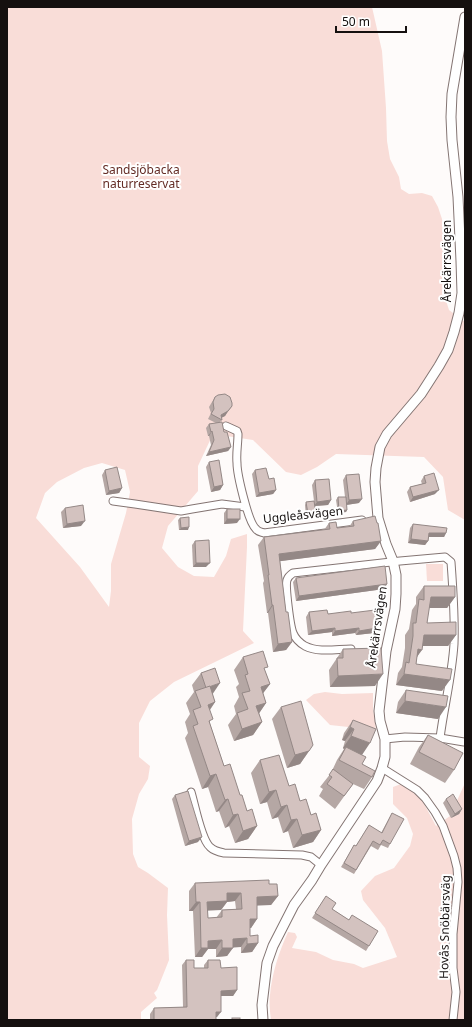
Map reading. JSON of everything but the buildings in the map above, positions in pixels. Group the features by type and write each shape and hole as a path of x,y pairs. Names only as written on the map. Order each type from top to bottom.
{"street":[{"name":"Årekärrsvägen","path":"263,1020 262,1005 267,963 273,946 294,905 312,880 376,781 385,757 385,739 379,711 382,651 394,609 396,575 393,561 378,518 375,482 376,468 380,447 387,434 410,408 430,381 448,350 454,332 462,293 462,197 452,140 451,117 452,94 465,17"},
{"name":"Uggleåsvägen","path":"226,426 238,434 236,464 245,506 256,529 261,532 378,518"},
{"name":"Uggleåsvägen","path":"113,501 181,511 222,504 245,506"},
{"path":"358,650 318,650 300,643 293,634 290,626 286,584 289,576 293,573 393,561 445,557 451,562 454,646 440,738"},
{"path":"385,739 405,737 440,738 464,742"},
{"name":"Hovås Snöbärsväg","path":"382,768 416,790 424,798 435,812 443,826 454,856 458,882 453,934 453,968 456,992 453,1020"},
{"path":"191,792 204,840 215,851 224,853 302,854 311,857 321,865"}],"green space":[{"name":"Sandsjöbacka naturreservat","path":"7,7 372,7 382,51 387,141 390,159 399,177 401,189 409,194 422,193 432,196 438,207 442,219 444,294 449,310 465,322 465,520 448,510 443,477 424,457 336,454 317,467 301,475 286,472 253,440 213,434 198,466 198,491 168,526 162,548 178,567 194,576 214,577 226,556 231,539 247,534 243,631 254,643 174,682 150,701 139,723 139,757 150,766 148,779 139,794 132,819 133,854 138,867 168,888 167,915 169,960 157,990 154,993 157,998 141,1012 141,1020 7,1020","holes":["102,463 125,470 130,492 126,513 111,564 111,591 109,607 80,567 36,518 45,493 57,482 84,468"]},
{"path":"426,564 443,564 443,581 427,581"},
{"path":"325,692 342,694 373,693 373,709 376,730 330,725 306,700 314,694"},
{"path":"465,783 465,1020 271,1020 270,1001 272,979 288,932 295,933 297,937 292,948 316,952 333,960 354,964 363,968 397,957 385,928 363,900 361,891 375,876 394,868 410,846 413,834 407,818 393,804 393,787 401,784 411,790 422,800 436,826 450,816"}]}
